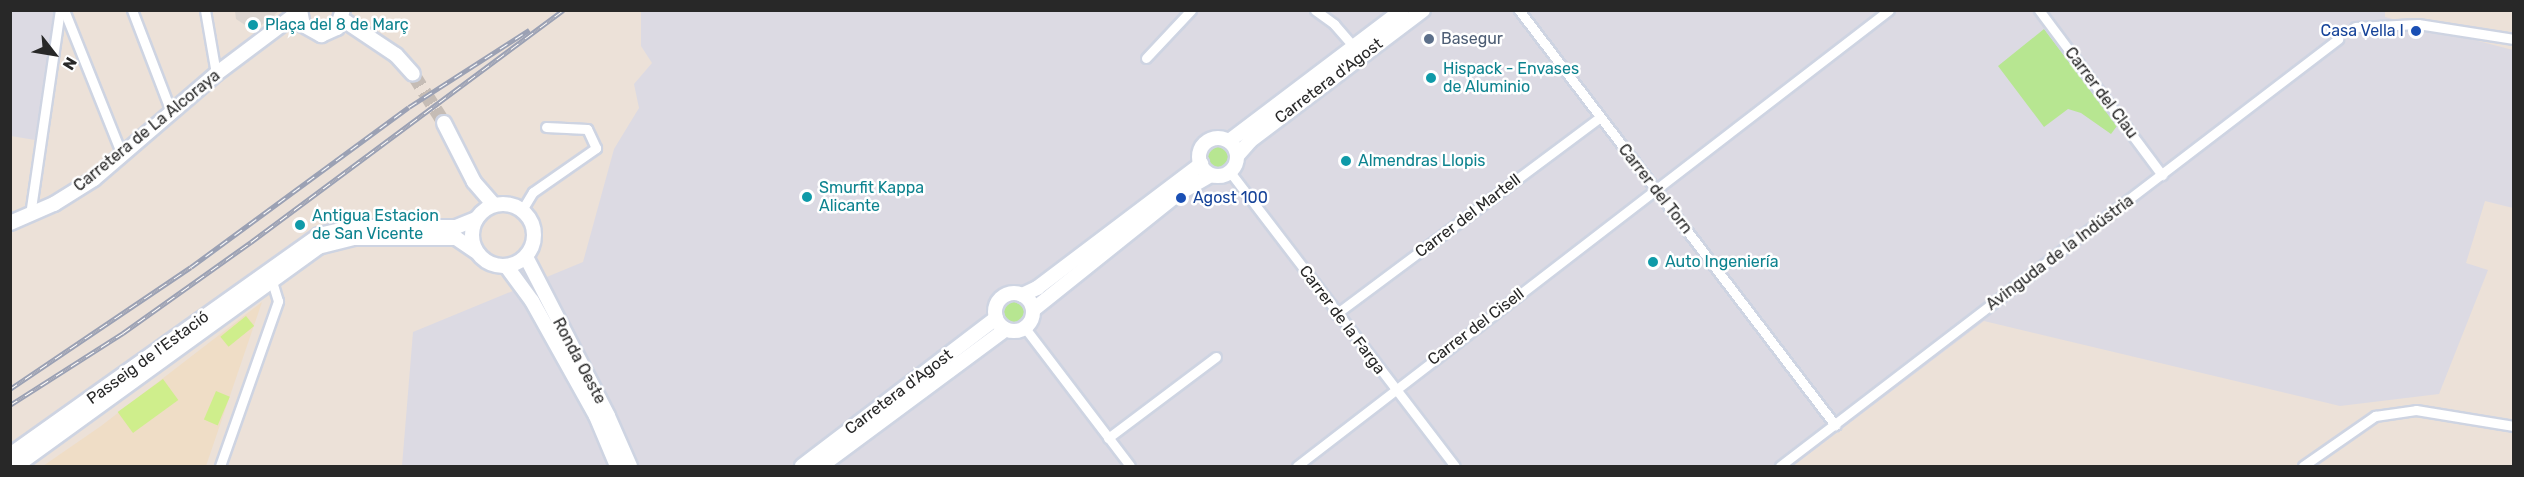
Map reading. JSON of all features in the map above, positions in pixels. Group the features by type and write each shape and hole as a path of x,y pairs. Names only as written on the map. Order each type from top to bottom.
{"main road":[{"name":"Carretera d'Agost","path":"1229,141 1402,10"},
{"name":"Carretera d'Agost","path":"1238,155 1250,141 1423,10"},
{"name":"Carretera de La Alcoraya","path":"10,222 30,215 94,179 216,74 277,27 301,15"},
{"path":"301,15 321,35 341,19 356,31 396,55 413,74"},
{"path":"444,123 474,182 494,205"},
{"path":"1200,164 1037,288 1022,295 1004,296 996,306 996,318 1006,329 1025,328 1033,310 1178,194 1211,175 1230,172 1238,155 1229,141 1218,138 1207,142 1200,152 1200,164 1211,175"},
{"path":"474,182 478,215 471,233 475,251"},
{"path":"272,281 318,247 354,238 456,238 475,251 484,262 507,267 526,257 534,234 522,210 508,204 494,205 478,215"},
{"name":"Passeig de l'Estació","path":"10,455 319,235 355,227 456,227 478,215"},
{"name":"Ronda Oeste","path":"526,257 630,466"},
{"name":"Ronda Oeste","path":"507,267 532,301 596,416 617,466"},
{"name":"Passeig de l'Estació","path":"15,466 272,281"},
{"path":"1022,295 1033,310"},
{"name":"Carretera d'Agost","path":"802,466 996,318"},
{"name":"Carretera d'Agost","path":"821,466 1006,329"}],"street":[{"path":"62,10 122,155"},
{"path":"30,215 62,10"},
{"path":"132,10 172,114"},
{"path":"205,10 216,74"},
{"path":"1146,58 1191,10"},
{"path":"1315,10 1334,24 1353,47"},
{"name":"Carrer del Torn","path":"1519,10 1835,425"},
{"path":"1657,190 1889,10"},
{"name":"Carrer del Clau","path":"2039,10 2162,175"},
{"path":"2355,27 2418,24 2514,39"},
{"name":"Avinguda de la Indústria","path":"1780,466 2338,39"},
{"name":"Carrer del Martell","path":"1336,314 1600,117"},
{"path":"522,210 533,192 596,148 587,129 546,127"},
{"name":"Carrer de la Farga","path":"1230,172 1336,314 1455,466"},
{"name":"Carrer del Cisell","path":"1297,466 1394,389 1657,190"},
{"path":"220,466 278,301 272,281"},
{"path":"1025,328 1130,466"},
{"path":"1108,438 1216,357"},
{"path":"2303,466 2375,416 2416,410 2514,426"}],"shaded area":[{"path":"11,10 55,11 35,140 11,136"},
{"name":"Plaça del 8 de Març","path":"235,10 279,11 254,31 236,19"},
{"path":"2385,10 2385,17 2513,50 2513,208 2485,201 2466,263 2488,270 2439,394 2340,406 1984,321 1793,466 402,466 413,332 583,262 614,149 639,108 634,84 652,63 641,46 641,11"},
{"path":"262,302 206,466 43,466 101,426"}],"green space":[{"path":"2044,29 2117,126 2111,134 2081,113 2068,109 2044,127 1998,66"},
{"path":"1219,145 1228,148 1231,157 1228,166 1219,169 1210,166 1207,157 1210,148"},
{"path":"1014,300 1023,303 1026,312 1023,321 1014,324 1005,321 1002,312 1005,303"},
{"path":"246,316 254,326 229,347 220,337"},
{"path":"163,379 178,400 133,433 118,412"},
{"path":"216,391 230,397 218,425 204,420"}],"tunnel":[{"path":"413,74 444,123"}],"railway":[{"path":"10,405 123,333 251,242 563,10"},
{"path":"10,389 191,267 409,107 529,30"}],"place":[{"name":"Plaça del 8 de Març","path":"253,25"},
{"name":"Casa Vella I","path":"2416,31"},
{"name":"Basegur","path":"1429,39"},
{"name":"Hispack - Envases de Aluminio","path":"1431,78"},
{"name":"Almendras Llopis","path":"1346,161"},
{"name":"Smurfit Kappa Alicante","path":"807,197"},
{"name":"Agost 100","path":"1181,198"},
{"name":"Antigua Estacion de San Vicente","path":"300,225"},
{"name":"Auto Ingeniería","path":"1653,262"}]}
